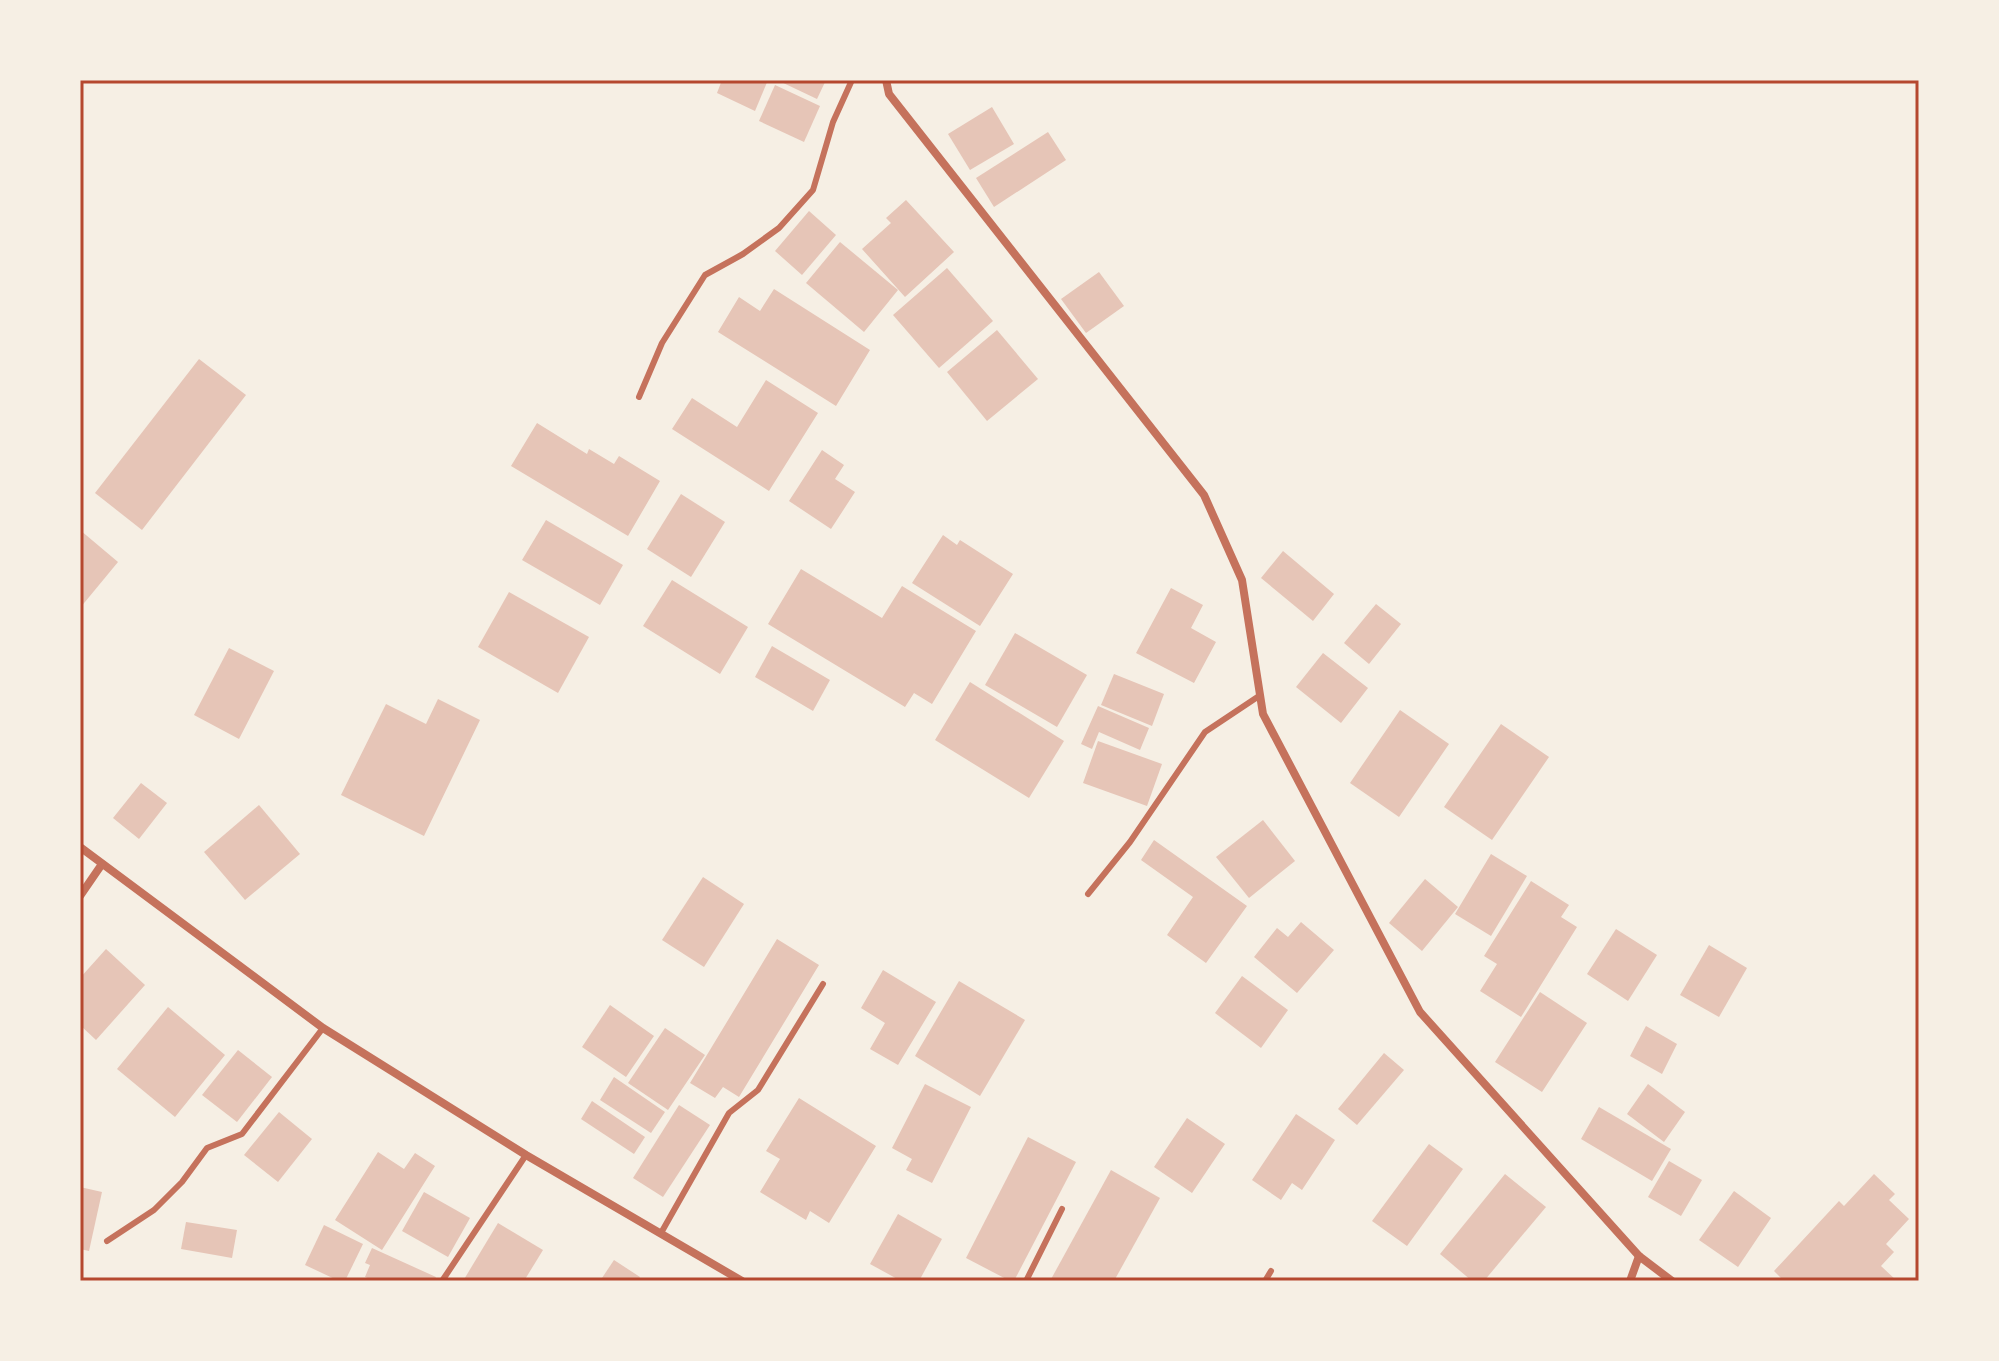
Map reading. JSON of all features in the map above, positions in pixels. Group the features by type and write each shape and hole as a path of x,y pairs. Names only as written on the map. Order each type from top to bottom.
{"street":[{"path":"886,80 889,94 1204,495 1242,580 1263,714 1420,1012 1639,1256 1672,1281"},
{"path":"80,847 323,1028 526,1155 742,1281"},
{"path":"80,896 102,864"},
{"path":"1630,1281 1639,1256"}],"lane":[{"path":"639,397 662,343 705,275 743,254 779,228 813,190 833,122 852,80"},
{"path":"1088,894 1130,842 1205,732 1259,696"},
{"path":"661,1233 729,1113 758,1090 823,984"},
{"path":"107,1241 154,1210 182,1182 207,1148 242,1134 323,1028"},
{"path":"442,1281 526,1155"},
{"path":"1026,1281 1062,1209"},
{"path":"1265,1281 1271,1271"}],"building":[{"path":"722,80 768,80 755,111 717,93"},
{"path":"777,80 826,80 817,99"},
{"path":"775,85 820,106 804,142 759,121"},
{"path":"992,107 1014,144 970,170 948,134"},
{"path":"1048,132 1066,160 994,207 976,178"},
{"path":"906,200 954,252 905,297 862,249 891,223 886,218"},
{"path":"809,211 836,235 802,275 775,251"},
{"path":"840,242 898,290 864,332 806,283"},
{"path":"947,268 993,321 939,368 893,315"},
{"path":"1099,272 1124,306 1086,333 1061,299"},
{"path":"774,289 870,350 836,406 718,332 739,297 760,311"},
{"path":"997,330 1038,379 987,421 947,372"},
{"path":"199,359 246,395 142,530 95,493"},
{"path":"766,380 818,413 769,491 672,429 692,398 737,427"},
{"path":"537,423 587,454 589,449 614,464 619,456 660,481 628,536 511,466"},
{"path":"822,450 844,465 835,479 855,492 831,529 789,501"},
{"path":"681,494 725,522 691,577 647,549"},
{"path":"546,520 623,565 600,605 522,560"},
{"path":"80,530 118,562 80,608"},
{"path":"943,535 957,545 960,540 1013,574 980,626 912,583"},
{"path":"1283,551 1334,594 1313,621 1261,578"},
{"path":"801,569 882,618 902,586 976,631 932,704 914,693 905,707 768,624"},
{"path":"672,580 748,627 720,674 643,626"},
{"path":"1171,588 1203,605 1191,628 1216,642 1194,683 1136,653"},
{"path":"509,592 589,637 558,693 478,647"},
{"path":"1376,604 1401,624 1369,664 1344,643"},
{"path":"1015,633 1087,675 1057,727 985,685"},
{"path":"772,646 830,680 813,711 755,677"},
{"path":"229,648 274,671 239,739 194,715"},
{"path":"1323,653 1368,688 1341,723 1296,687"},
{"path":"1114,674 1164,694 1152,726 1101,705"},
{"path":"970,682 1064,741 1029,798 935,740"},
{"path":"438,699 480,720 424,836 341,795 386,704 426,724"},
{"path":"1098,706 1149,728 1140,750 1099,732 1092,749 1081,744"},
{"path":"1400,710 1449,744 1399,817 1350,783"},
{"path":"1501,724 1549,757 1492,840 1444,807"},
{"path":"1098,741 1162,764 1147,806 1083,783"},
{"path":"141,783 167,803 139,839 113,818"},
{"path":"259,805 300,854 245,900 204,852"},
{"path":"1263,820 1295,861 1249,898 1216,857"},
{"path":"1154,840 1247,906 1206,963 1167,935 1193,897 1141,860"},
{"path":"1491,854 1527,876 1491,936 1455,914"},
{"path":"703,877 744,904 704,967 662,940"},
{"path":"1425,879 1458,907 1422,951 1389,923"},
{"path":"1531,881 1569,905 1561,917 1577,927 1521,1017 1480,991 1497,964 1484,956"},
{"path":"1301,922 1334,950 1297,993 1254,957 1277,928 1288,937"},
{"path":"1616,929 1657,955 1628,1001 1587,974"},
{"path":"777,939 819,965 739,1097 723,1087 715,1098 690,1083"},
{"path":"1709,945 1747,968 1719,1017 1680,995"},
{"path":"106,949 145,985 96,1040 80,1025 80,978"},
{"path":"883,970 936,1002 898,1065 870,1049 885,1023 861,1008"},
{"path":"1242,976 1288,1010 1261,1048 1215,1013"},
{"path":"959,981 1025,1020 980,1096 915,1056"},
{"path":"1540,992 1587,1023 1542,1092 1495,1062"},
{"path":"610,1005 654,1036 626,1077 582,1047"},
{"path":"168,1007 225,1055 175,1117 117,1069"},
{"path":"1646,1026 1677,1044 1662,1074 1630,1056"},
{"path":"665,1028 705,1055 668,1110 628,1083"},
{"path":"238,1050 272,1077 237,1122 202,1095"},
{"path":"1384,1053 1404,1070 1357,1125 1338,1109"},
{"path":"614,1077 665,1112 651,1133 600,1100"},
{"path":"925,1084 971,1107 932,1183 906,1170 912,1159 892,1148"},
{"path":"1648,1084 1685,1112 1664,1142 1627,1114"},
{"path":"799,1098 876,1146 829,1223 810,1211 806,1220 760,1192 780,1159 766,1151"},
{"path":"592,1101 645,1137 634,1154 581,1119"},
{"path":"679,1105 710,1125 663,1197 633,1178"},
{"path":"1599,1107 1671,1149 1652,1181 1581,1139"},
{"path":"279,1112 312,1139 278,1182 244,1155"},
{"path":"1296,1114 1335,1140 1302,1190 1292,1183 1281,1200 1252,1180"},
{"path":"1187,1118 1225,1144 1192,1193 1154,1167"},
{"path":"1028,1137 1076,1162 1014,1281 1010,1281 966,1258"},
{"path":"1429,1144 1463,1169 1407,1246 1372,1221"},
{"path":"378,1152 404,1169 415,1153 435,1166 382,1250 335,1220"},
{"path":"1669,1161 1702,1180 1681,1216 1648,1197"},
{"path":"1111,1170 1160,1198 1114,1281 1050,1281"},
{"path":"1505,1174 1546,1207 1484,1281 1472,1281 1440,1254"},
{"path":"1874,1174 1895,1194 1889,1200 1909,1219 1886,1244 1894,1252 1881,1266 1897,1281 1784,1281 1774,1271 1839,1201 1844,1206"},
{"path":"80,1187 102,1192 89,1251 80,1249"},
{"path":"1734,1191 1771,1218 1738,1267 1699,1240"},
{"path":"424,1192 470,1218 448,1257 402,1231"},
{"path":"898,1214 942,1239 919,1281 901,1281 870,1264"},
{"path":"186,1222 237,1230 232,1258 181,1249"},
{"path":"498,1223 543,1250 524,1281 463,1281"},
{"path":"324,1225 363,1244 345,1281 305,1265"},
{"path":"372,1248 436,1277 434,1281 375,1281 365,1277 370,1265 365,1263"},
{"path":"614,1260 640,1277 638,1281 600,1281"}]}
